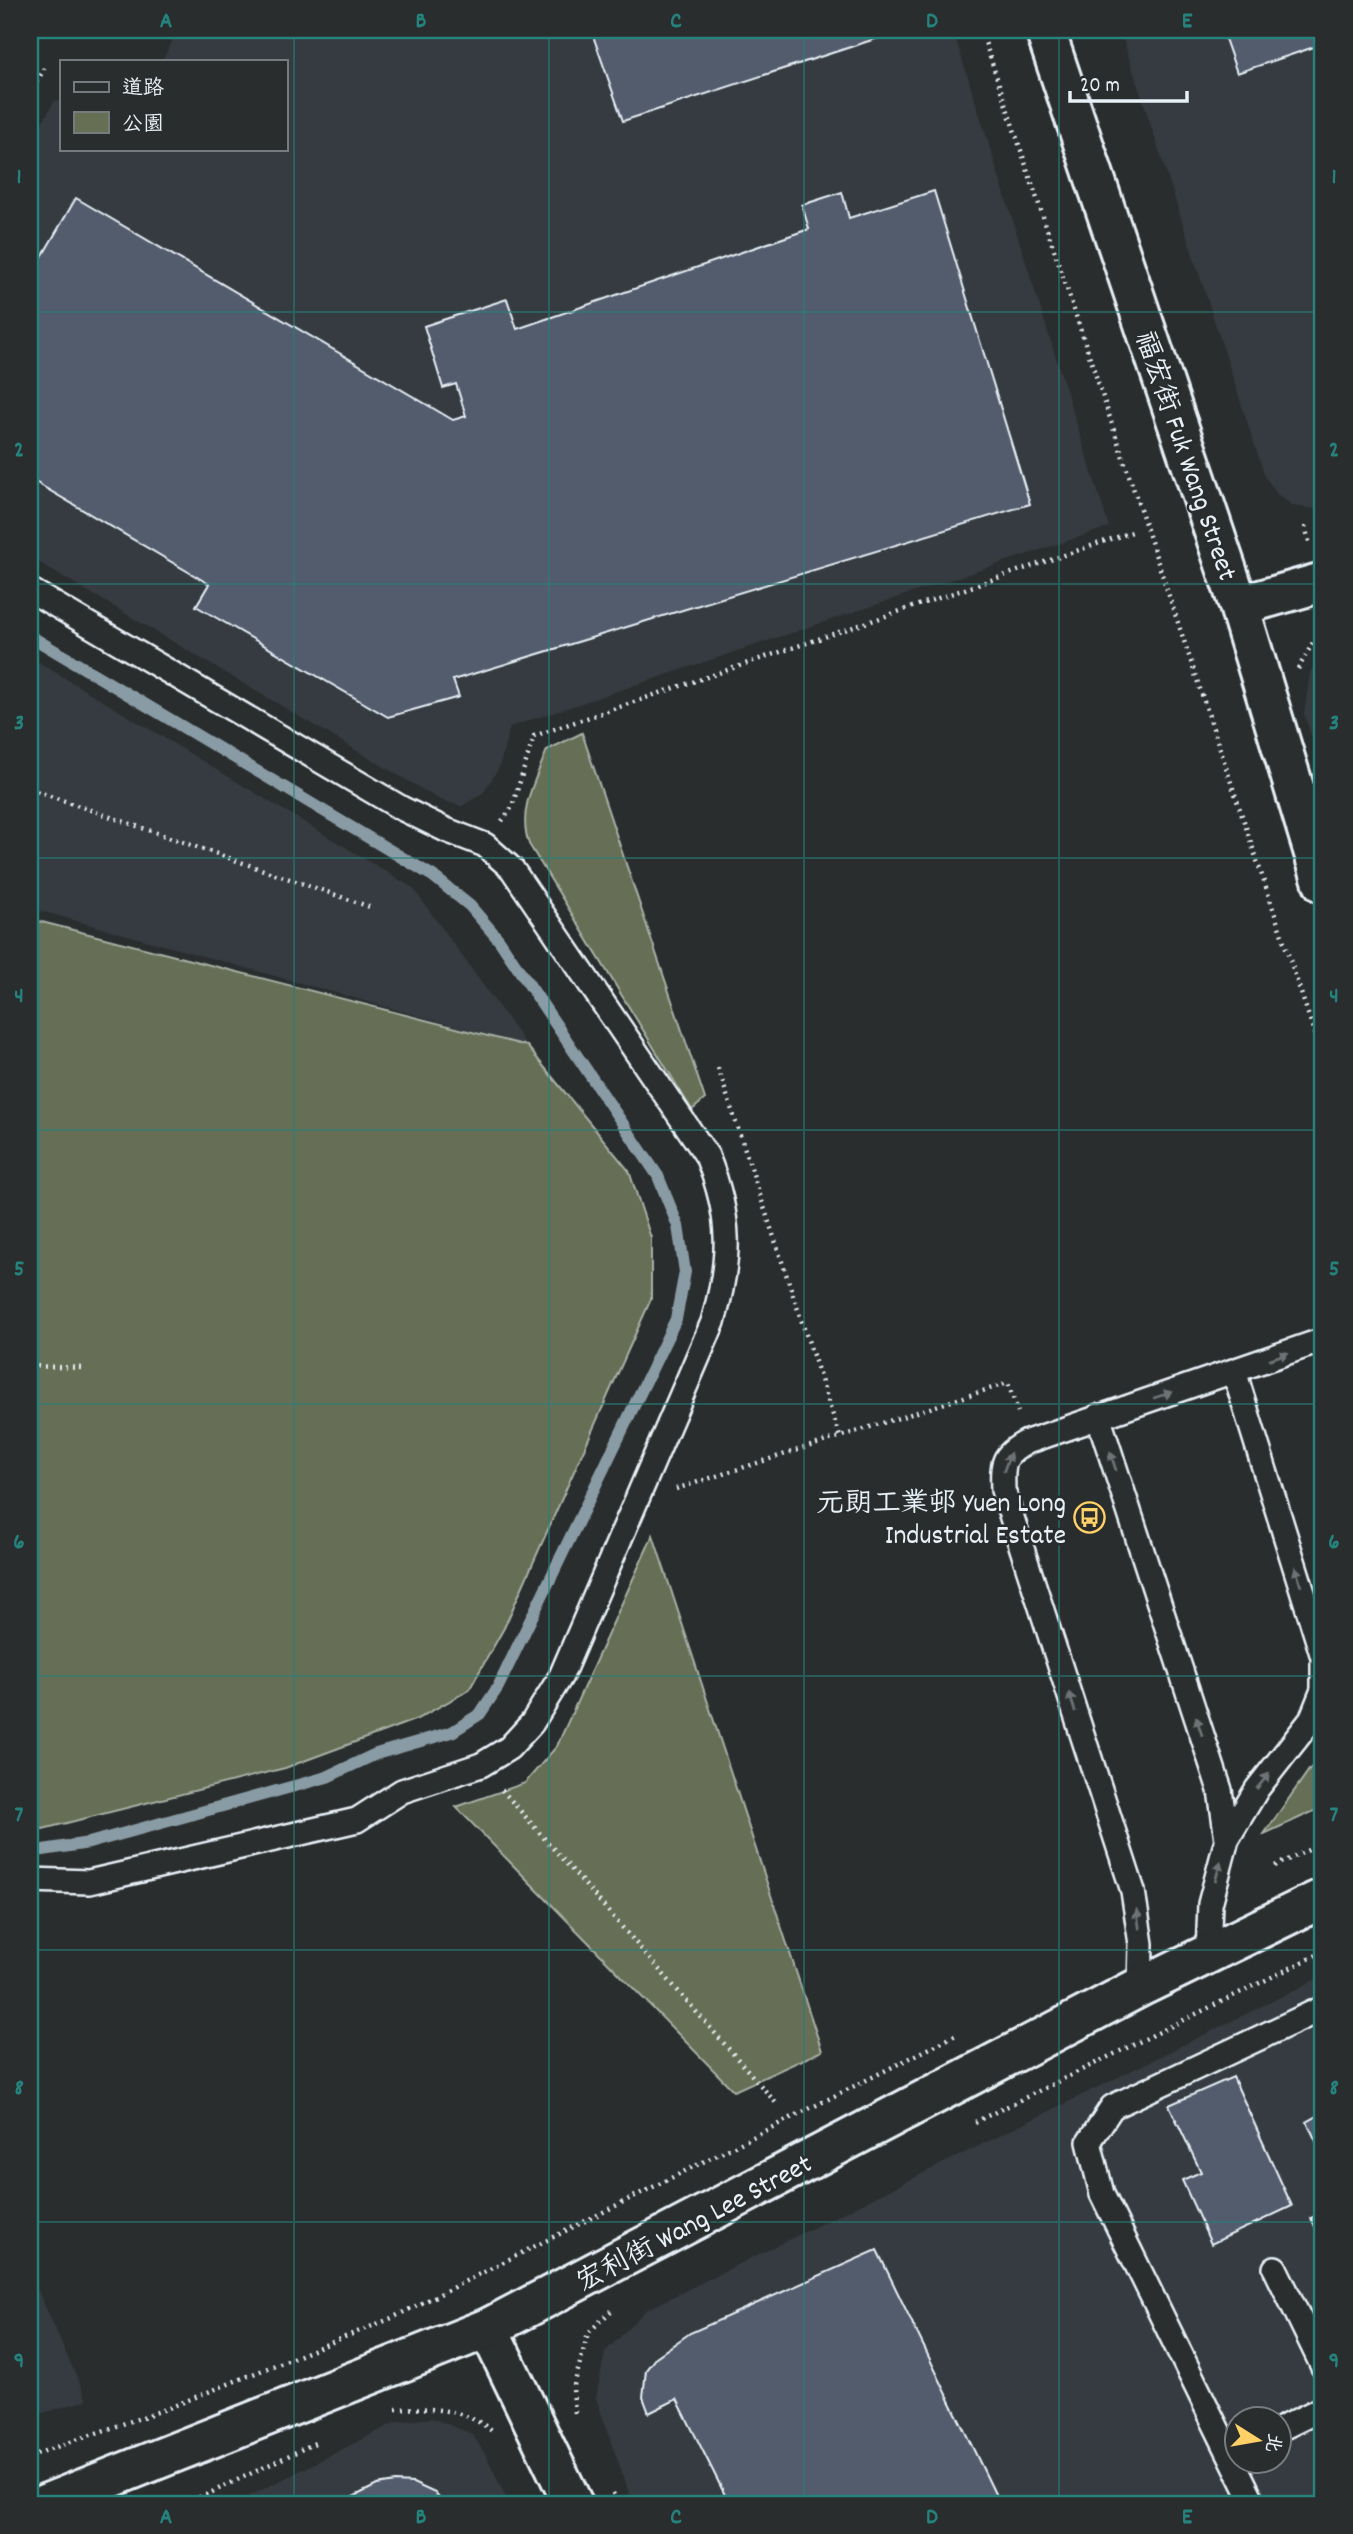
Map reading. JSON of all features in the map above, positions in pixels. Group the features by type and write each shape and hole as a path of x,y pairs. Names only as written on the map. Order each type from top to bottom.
{"street":[{"name":"福宏街 Fuk Wang Street","path":"1045,30 1239,606 1323,883"},
{"path":"1239,606 1323,582"},
{"name":"宏利街 Wang Lee Street","path":"45,2504 488,2328 1140,1987 1323,1898"},
{"path":"488,2328 573,2504"}],"lane":[{"path":"30,590 401,808 485,845 520,881 706,1156 720,1190 728,1225 727,1260 713,1322 561,1676 532,1723 509,1748 481,1765 402,1791 357,1820 89,1882 30,1880"},
{"path":"1140,1987 1141,1944 1133,1891 1003,1490 1002,1468 1010,1451 1027,1441 1323,1340"},
{"path":"1208,1953 1210,1904 1227,1839 1257,1789 1311,1720 1323,1690 1323,1657 1234,1371"},
{"path":"1098,1416 1220,1790 1227,1839"},
{"path":"1224,2434 1102,2194 1089,2142 1112,2107 1323,2007"},
{"path":"1275,2268 1323,2367"},
{"path":"1294,2422 1323,2407"},
{"path":"1242,2474 1254,2504"}],"path":[{"path":"981,30 1323,1059"},
{"path":"30,94 45,67"},
{"path":"485,845 512,807 534,737 1135,531"},
{"path":"30,789 373,908"},
{"path":"718,1068 840,1437"},
{"path":"30,1366 83,1368"},
{"path":"635,1502 1008,1383 1027,1441"},
{"path":"481,1765 777,2104"},
{"path":"1275,1866 1323,1843"},
{"path":"974,2122 1323,1952"},
{"path":"30,2456 166,2409 392,2318 960,2033"},
{"path":"575,2415 573,2389 588,2333 617,2305"},
{"path":"386,2413 398,2409 445,2410 478,2419 497,2435"},
{"path":"179,2504 208,2494 326,2438"}],"shaded area":[{"path":"178,30 953,30 1109,527 510,727 499,768 483,793 462,806 440,800 30,557 30,144 55,100 60,102 60,150 287,150 287,60 163,60"},
{"path":"1120,30 1323,30 1323,510 1293,506 1277,494 1265,477"},
{"path":"1323,649 1323,769 1304,714 1310,673"},
{"path":"30,657 413,888 527,1046 30,908"},
{"path":"1323,1976 1323,2504 633,2504 596,2398 605,2352 646,2310"},
{"path":"30,2273 87,2400 30,2417"},
{"path":"432,2418 472,2434 487,2457 509,2504 234,2504 396,2422"}],"green space":[{"path":"582,733 705,1099 692,1110 529,844 526,808 547,750"},
{"path":"30,919 527,1046 629,1171 651,1238 651,1299 504,1628 469,1690 417,1719 285,1768 43,1829 30,1827"},
{"path":"653,1535 822,2051 734,2091 456,1807 525,1783 557,1746"},
{"path":"1323,1756 1323,1807 1264,1834 1309,1770"}],"building":[{"path":"591,30 875,30 878,38 623,121"},
{"path":"1222,30 1323,30 1323,44 1237,73"},
{"path":"934,191 1030,504 453,680 459,697 388,717 196,606 209,584 30,479 30,277 76,198 453,420 466,416 456,384 443,388 424,326 507,299 517,329 809,229 802,205 842,192 849,218"},
{"path":"1233,2077 1292,2206 1211,2244 1182,2180 1201,2172 1169,2105"},
{"path":"1323,2113 1323,2156 1307,2122"},
{"path":"1323,2212 1323,2243 1311,2218"},
{"path":"877,2250 1000,2504 721,2504 728,2501 677,2399 649,2413 643,2397 646,2370 656,2357 690,2333"},
{"path":"413,2483 435,2493 444,2504 339,2504 377,2485"}],"waterway":[{"path":"30,636 433,876 470,906 499,940 658,1176 678,1226 685,1272 676,1319 498,1687 480,1714 452,1732 376,1754 327,1777 89,1843 30,1852"}],"place":[{"name":"元朗工業邨 Yuen Long Industrial Estate","path":"1089,1517"}]}
